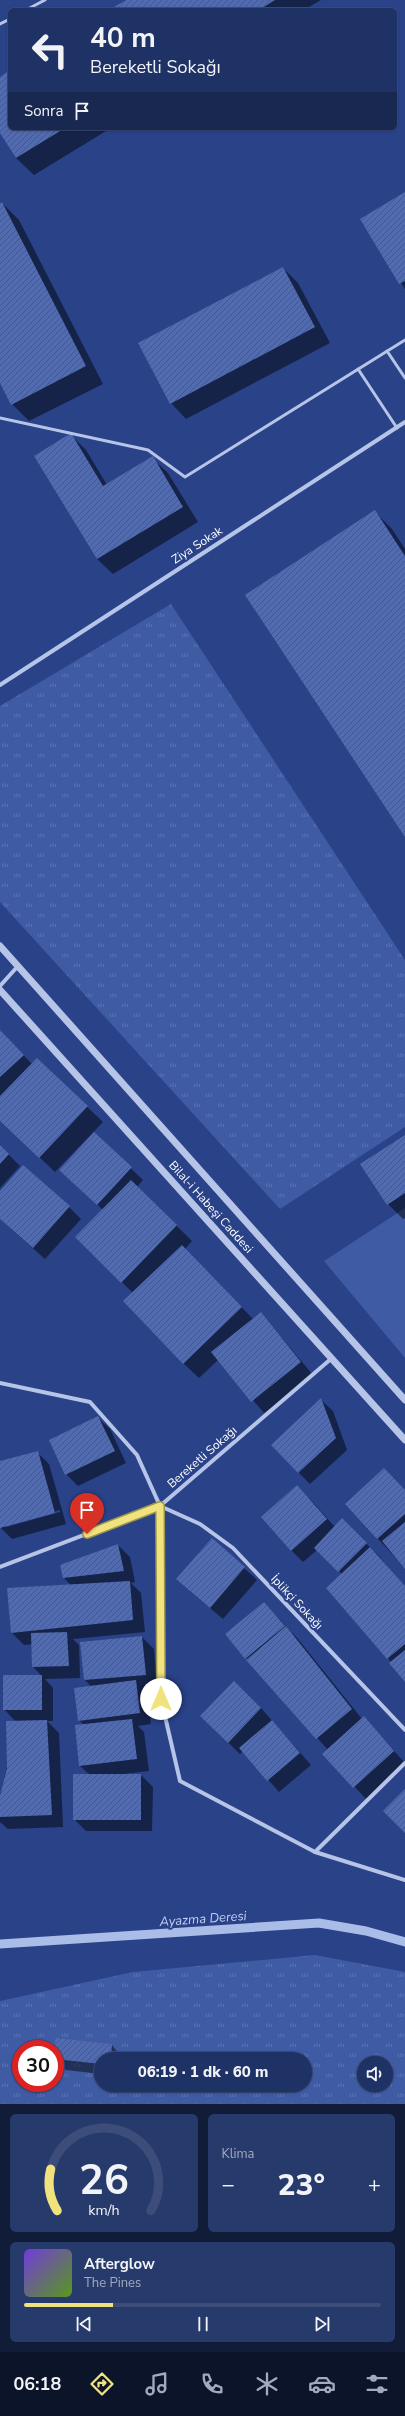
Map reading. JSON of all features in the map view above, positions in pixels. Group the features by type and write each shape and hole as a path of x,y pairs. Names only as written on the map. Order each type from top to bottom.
{"street":[{"name":"Ziya Sokak","path":"0,685 405,422"},
{"name":"Bilal-i Habeşi Caddesi","path":"0,946 405,1400"},
{"path":"0,986 18,966"},
{"name":"Bilal-i Habeşi Caddesi","path":"0,990 405,1440"},
{"name":"Bereketli Sokağı","path":"0,1567 160,1506 332,1358"},
{"path":"0,1383 90,1402 137,1455 160,1506 161,1699 180,1781 315,1852 405,1880"},
{"name":"İplikçi Sokağı","path":"160,1506 200,1524 233,1548 405,1730"},
{"path":"315,1852 405,1763"}],"lane":[{"path":"30,8 45,0"},
{"path":"0,418 148,450 185,477 405,340"},
{"path":"387,350 405,378"},
{"path":"358,369 396,428"}],"green space":[{"path":"171,604 405,960 405,1127 280,1209 0,902 0,706"},
{"path":"405,1208 405,1358 324,1261"},
{"path":"315,1955 405,1972 405,2104 0,2104 0,2001 133,1972"}],"building":[{"path":"126,0 275,0 262,8 112,8"},
{"path":"8,71 8,130 62,130 16,158 0,133 0,77"},
{"path":"405,192 405,281 399,284 360,219"},
{"path":"2,202 86,366 11,405 0,383 0,203"},
{"path":"283,267 315,327 170,404 138,343"},
{"path":"71,433 103,486 153,456 183,507 97,559 34,456"},
{"path":"375,510 405,556 405,837 245,595"},
{"path":"0,1030 24,1055 0,1077"},
{"path":"37,1058 88,1106 39,1158 0,1121 0,1096"},
{"path":"94,1132 132,1167 97,1205 59,1170"},
{"path":"405,1135 405,1193 387,1205 360,1164"},
{"path":"0,1145 9,1154 0,1164"},
{"path":"23,1165 70,1206 33,1248 0,1219 0,1191"},
{"path":"131,1180 177,1225 121,1283 75,1237"},
{"path":"182,1245 242,1307 183,1364 123,1301"},
{"path":"261,1312 301,1362 251,1402 211,1352"},
{"path":"321,1398 336,1438 298,1473 271,1445"},
{"path":"98,1416 115,1451 65,1475 49,1440"},
{"path":"38,1451 55,1513 0,1528 0,1461"},
{"path":"384,1468 405,1490 405,1514 377,1539 345,1504"},
{"path":"297,1485 327,1519 291,1551 261,1517"},
{"path":"342,1518 367,1543 338,1572 314,1548"},
{"path":"405,1522 405,1569 382,1541"},
{"path":"212,1538 245,1567 210,1608 176,1579"},
{"path":"118,1544 124,1571 63,1578 60,1565"},
{"path":"370,1547 405,1586 405,1644 387,1659 326,1588"},
{"path":"130,1581 133,1620 11,1633 7,1588"},
{"path":"264,1602 285,1626 245,1659 225,1634"},
{"path":"286,1626 352,1709 316,1739 246,1660"},
{"path":"67,1632 69,1666 32,1667 31,1633"},
{"path":"142,1636 146,1675 84,1680 80,1642"},
{"path":"405,1650 405,1682 389,1663"},
{"path":"3,1675 42,1675 42,1710 3,1710"},
{"path":"136,1680 140,1713 78,1721 74,1688"},
{"path":"234,1681 261,1708 228,1743 200,1716"},
{"path":"364,1716 394,1751 353,1788 322,1754"},
{"path":"132,1719 137,1759 79,1766 75,1725"},
{"path":"47,1720 52,1815 0,1817 0,1796 7,1768 6,1721"},
{"path":"272,1720 300,1753 267,1781 239,1748"},
{"path":"73,1774 141,1774 141,1820 73,1820"},
{"path":"405,1789 405,1833 383,1811"},
{"path":"55,2038 112,2044 111,2052 94,2052 94,2063 64,2060 64,2040 55,2040"}],"waterway":[{"name":"Ayazma Deresi","path":"0,1944 319,1923 366,1931 405,1942"}],"route":[{"path":"87,1534 160,1506 161,1699"}]}
